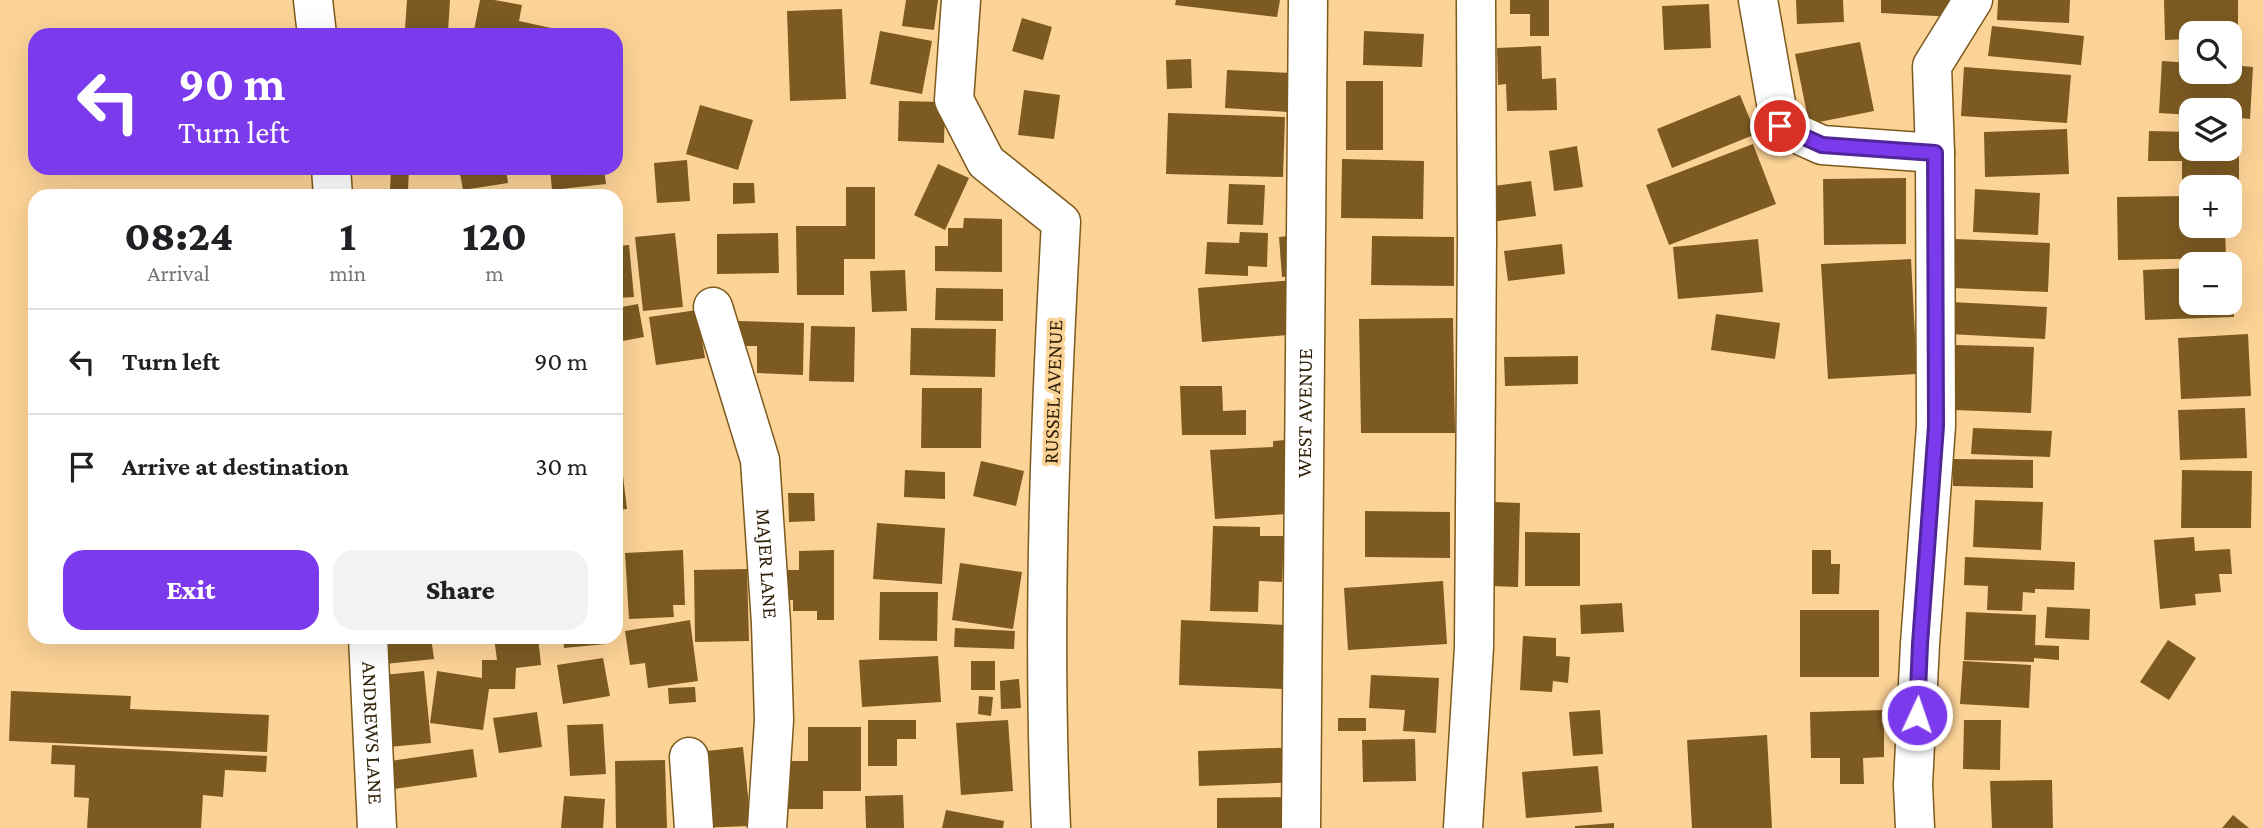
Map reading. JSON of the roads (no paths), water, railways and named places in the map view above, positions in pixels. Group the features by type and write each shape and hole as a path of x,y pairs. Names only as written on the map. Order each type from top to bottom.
{"street":[{"path":"313,0 316,28"},
{"name":"RUSSEL AVENUE","path":"961,0 954,100 986,162 1061,222 1051,412 1047,738 1051,828"},
{"name":"WEST AVENUE","path":"1301,828 1308,0"},
{"path":"1463,828 1474,647 1476,0"},
{"path":"1758,0 1780,126 1822,145 1935,153"},
{"path":"1915,828 1913,785 1919,657 1936,426 1932,66 1973,0"},
{"name":"MAJER LANE","path":"713,307 760,460 771,623 774,720 767,828"},
{"name":"ANDREWS LANE","path":"368,644 377,828"},
{"path":"689,757 694,828"}]}
